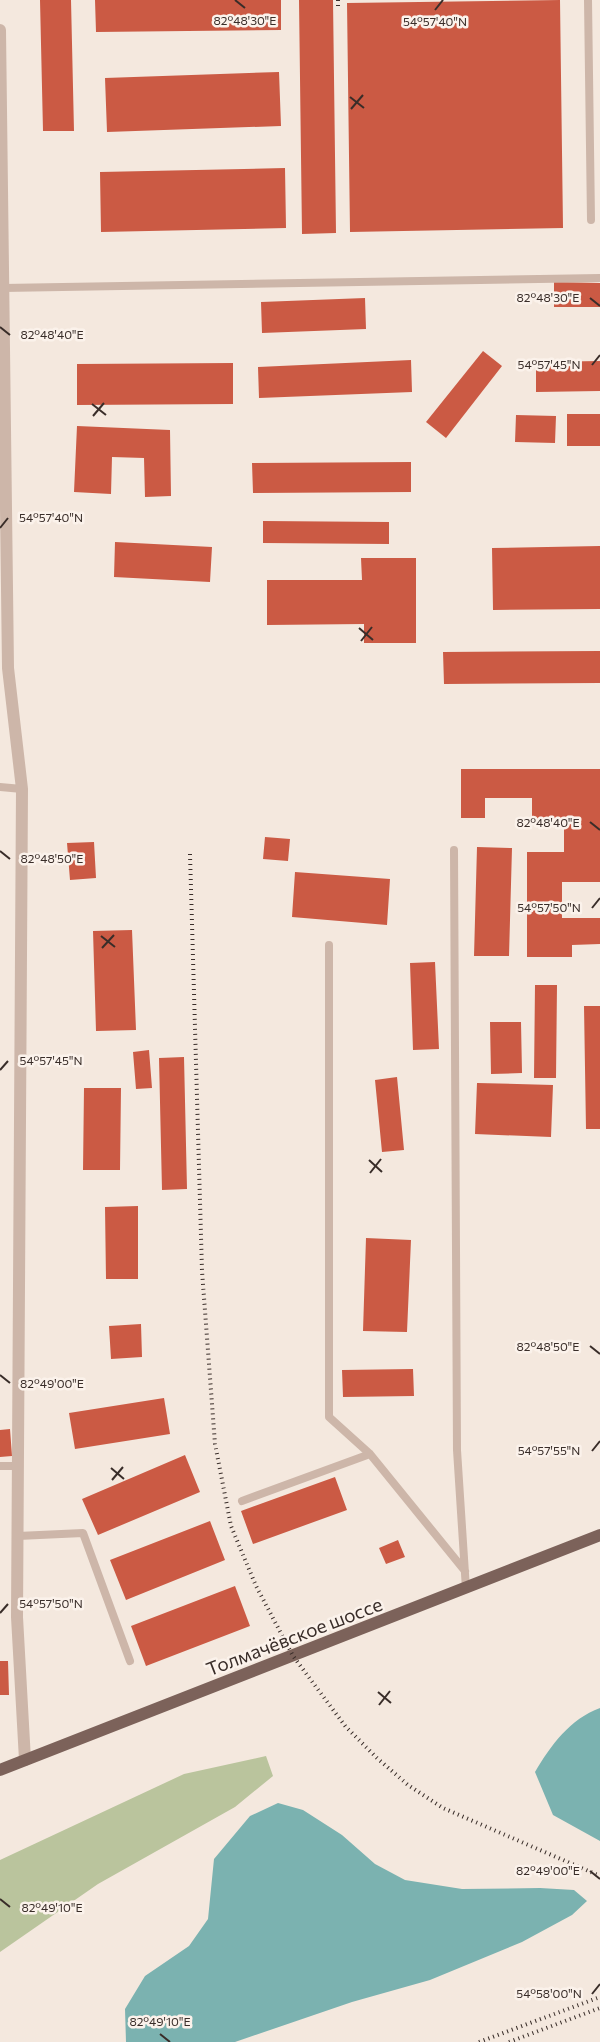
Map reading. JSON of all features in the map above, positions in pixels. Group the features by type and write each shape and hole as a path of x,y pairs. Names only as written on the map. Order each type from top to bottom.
{"main road":[{"name":"Толмачёвское шоссе","path":"0,1770 600,1535"}],"street":[{"path":"0,30 8,668 22,789 17,1617 25,1760"}],"lane":[{"path":"588,0 591,220"},
{"path":"3,288 600,278"},
{"path":"0,787 22,789"},
{"path":"454,850 458,1450 466,1589"},
{"path":"330,945 329,1417 370,1454 465,1571"},
{"path":"242,1501 370,1454"},
{"path":"0,1466 18,1466"},
{"path":"18,1536 83,1532 130,1661"}],"green space":[{"path":"266,1756 273,1776 235,1807 98,1884 0,1952 0,1860 184,1774"}],"water":[{"path":"600,1708 600,1841 553,1815 535,1772 548,1752 570,1726"},
{"path":"278,1803 303,1810 342,1835 375,1864 405,1880 462,1889 540,1888 574,1890 587,1901 572,1915 522,1942 430,1980 352,2002 235,2042 126,2042 125,2009 145,1976 189,1946 208,1919 214,1859 250,1816"}],"building":[{"path":"40,0 71,0 74,131 43,131"},
{"path":"95,0 281,0 281,30 96,32"},
{"path":"299,0 333,0 336,233 302,234"},
{"path":"560,0 563,228 350,232 347,3"},
{"path":"279,72 281,126 107,132 105,78"},
{"path":"285,168 286,228 101,232 100,172"},
{"path":"554,282 600,283 600,307 554,307"},
{"path":"365,298 366,329 262,333 261,302"},
{"path":"483,351 502,366 446,438 426,422"},
{"path":"411,360 412,392 259,398 258,367"},
{"path":"600,361 600,391 536,392 536,362"},
{"path":"233,363 233,404 77,405 77,364"},
{"path":"567,414 600,414 600,446 567,446"},
{"path":"516,415 556,416 555,443 515,442"},
{"path":"77,426 170,430 171,496 145,497 144,458 112,457 111,494 74,492"},
{"path":"411,462 411,492 253,493 252,463"},
{"path":"263,521 389,522 389,544 263,543"},
{"path":"115,542 212,547 210,582 114,577"},
{"path":"600,546 600,609 493,610 492,548"},
{"path":"361,558 416,558 416,643 364,643 364,624 267,625 267,580 362,580"},
{"path":"600,651 600,683 444,684 443,652"},
{"path":"461,769 600,769 600,882 562,882 562,918 600,918 600,944 572,945 572,957 527,957 527,852 564,852 564,818 532,819 532,798 485,798 485,818 461,818"},
{"path":"265,837 290,839 288,861 263,859"},
{"path":"94,842 96,878 70,880 67,843"},
{"path":"477,847 512,848 509,956 474,956"},
{"path":"295,872 390,879 387,925 292,917"},
{"path":"132,930 136,1030 96,1031 93,931"},
{"path":"435,962 439,1049 413,1050 410,963"},
{"path":"535,985 557,985 556,1078 534,1078"},
{"path":"584,1006 600,1006 600,1129 586,1129"},
{"path":"490,1022 521,1022 522,1073 491,1074"},
{"path":"149,1050 152,1088 136,1089 133,1052"},
{"path":"184,1057 187,1189 162,1190 159,1058"},
{"path":"397,1077 404,1150 382,1152 375,1080"},
{"path":"477,1083 553,1085 551,1137 475,1134"},
{"path":"84,1088 121,1088 120,1170 83,1170"},
{"path":"138,1206 138,1279 106,1279 105,1207"},
{"path":"366,1238 411,1240 407,1332 363,1331"},
{"path":"141,1324 142,1357 111,1359 109,1326"},
{"path":"413,1369 414,1396 343,1397 342,1370"},
{"path":"164,1398 170,1434 75,1449 69,1413"},
{"path":"10,1429 12,1456 0,1457 0,1430"},
{"path":"185,1455 200,1492 98,1535 82,1499"},
{"path":"335,1477 347,1510 253,1544 241,1511"},
{"path":"210,1521 225,1560 126,1600 110,1560"},
{"path":"398,1540 405,1557 386,1564 379,1548"},
{"path":"235,1586 250,1626 146,1666 131,1626"},
{"path":"0,1661 8,1661 9,1695 0,1695"}],"railway":[{"path":"338,0 338,9"},
{"path":"190,854 202,1271 215,1444 231,1526 256,1586 293,1656 346,1727 377,1758 408,1785 443,1808 600,1876"},
{"path":"479,2042 600,1997"},
{"path":"509,2042 600,2008"}]}
